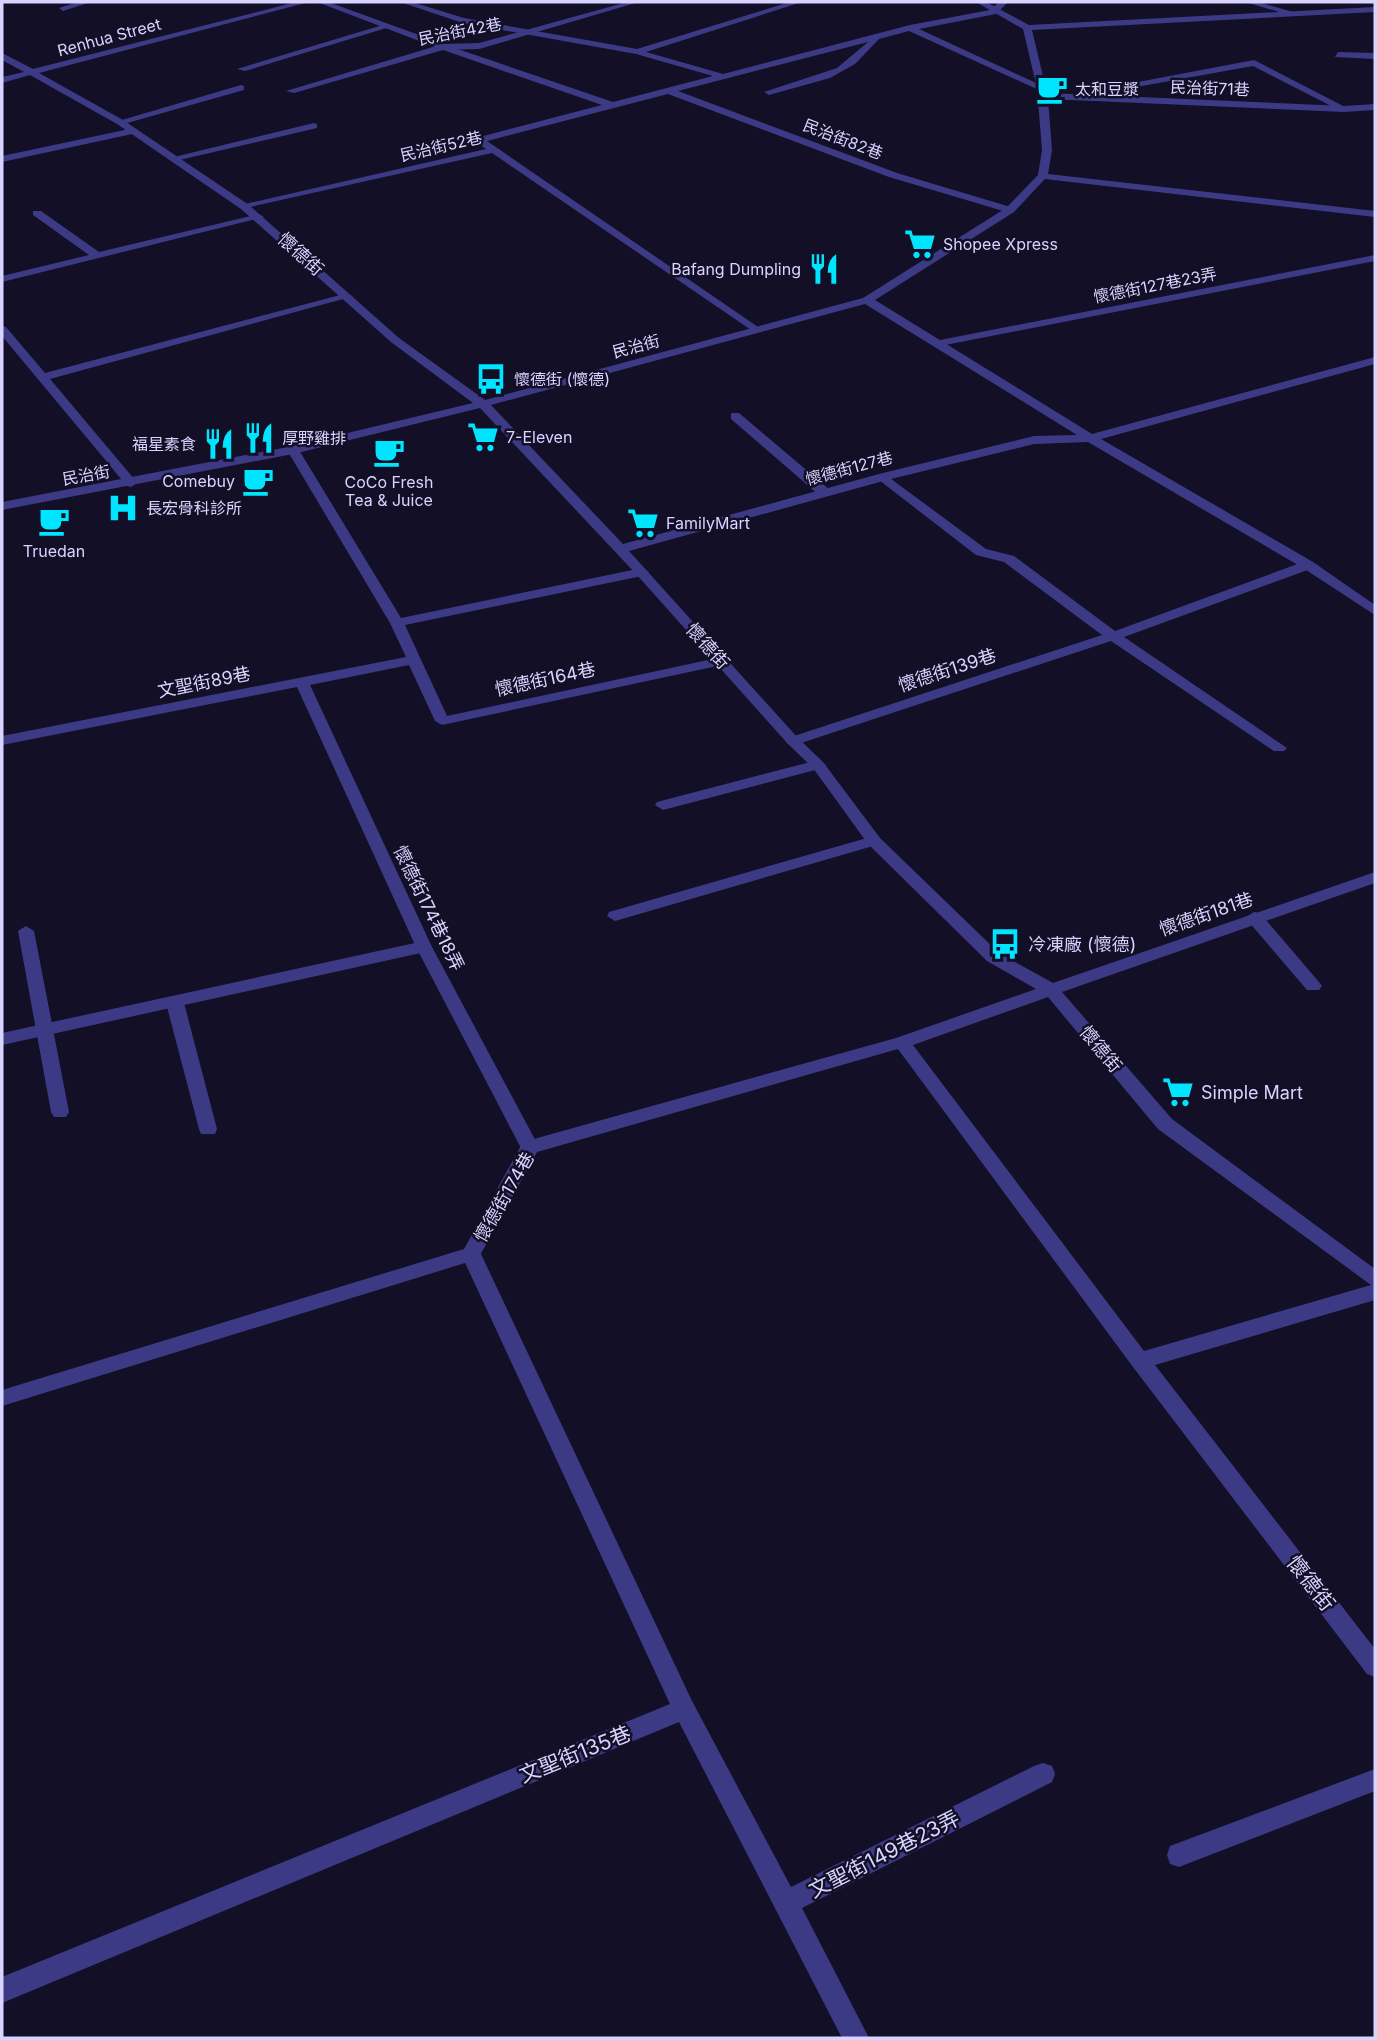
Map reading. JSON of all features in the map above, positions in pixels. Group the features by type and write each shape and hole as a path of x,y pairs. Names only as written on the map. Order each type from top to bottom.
{"street":[{"path":"63,8 87,2"},
{"name":"Renhua Street","path":"2,80 304,2"},
{"path":"321,2 611,105"},
{"path":"404,2 463,20 637,52 721,76"},
{"name":"民治街42巷","path":"291,91 443,47 478,46 635,2"},
{"path":"637,52 798,2"},
{"path":"980,2 993,12 1027,28 1375,9"},
{"path":"993,12 1004,2"},
{"path":"1249,2 1293,13"},
{"name":"民治街52巷","path":"494,150 479,140 910,28 993,12"},
{"path":"242,69 389,26"},
{"path":"910,28 1043,92"},
{"path":"1027,28 1043,92 1047,150 1043,176 1375,214"},
{"path":"769,92 835,75 860,58 875,39"},
{"path":"1338,55 1375,56"},
{"name":"懷德街","path":"2,56 120,122 259,217 395,340 483,404 642,572 793,741 818,765 874,841 993,957 1050,989 1164,1124 1375,1279"},
{"path":"1065,97 1254,63 1344,109"},
{"path":"120,122 241,88"},
{"name":"民治街82巷","path":"667,90 893,175 1010,210"},
{"name":"民治街71巷","path":"1043,92 1065,97 1344,109 1375,107"},
{"path":"175,158 314,126"},
{"path":"2,159 134,131"},
{"path":"494,150 754,330"},
{"name":"民治街52巷","path":"245,207 494,150"},
{"name":"民治街","path":"2,506 293,450 483,404 867,300 1010,210 1043,176"},
{"path":"37,213 97,256"},
{"path":"2,279 259,217"},
{"name":"懷德街127巷23弄","path":"940,343 1375,258"},
{"path":"43,376 348,296"},
{"path":"867,300 1091,438 1308,565 1375,611"},
{"path":"2,329 131,482"},
{"name":"懷德街127巷","path":"620,549 883,477 1034,440 1091,438 1375,360"},
{"path":"736,416 825,493"},
{"path":"293,450 397,623 413,660"},
{"path":"883,477 981,552 1009,559 1113,636 1279,748"},
{"name":"懷德街139巷","path":"793,741 1113,636 1308,565"},
{"path":"397,623 642,572"},
{"name":"懷德街164巷","path":"413,660 442,721 722,661"},
{"name":"文聖街89巷","path":"2,741 413,660"},
{"name":"懷德街174巷18弄","path":"302,682 424,947 530,1147"},
{"path":"663,805 818,765"},
{"path":"615,916 874,841"},
{"name":"懷德街181巷","path":"1050,989 1375,877"},
{"path":"1254,917 1312,986"},
{"path":"26,931 47,1030 60,1112"},
{"path":"2,1039 424,947"},
{"name":"懷德街174巷","path":"2,1398 471,1254 530,1147 902,1042 1050,989"},
{"path":"175,1003 208,1129"},
{"name":"懷德街","path":"902,1042 1140,1361 1375,1667"},
{"path":"471,1254 684,1709 856,2038"},
{"path":"1140,1361 1375,1292"},
{"name":"文聖街135巷","path":"2,1990 684,1709"},
{"name":"文聖街149巷23弄","path":"786,1903 1043,1774"},
{"path":"1179,1855 1375,1780"}],"place":[{"name":"太和豆漿","path":"1052,89"},
{"name":"Shopee Xpress","path":"920,244"},
{"name":"Bafang Dumpling","path":"824,269"},
{"name":"懷德街 (懷德)","path":"491,379"},
{"name":"7-Eleven","path":"483,437"},
{"name":"厚野雞排","path":"259,438"},
{"name":"福星素食","path":"219,444"},
{"name":"CoCo Fresh Tea & Juice","path":"389,452"},
{"name":"Comebuy","path":"258,481"},
{"name":"長宏骨科診所","path":"123,508"},
{"name":"Truedan","path":"54,521"},
{"name":"FamilyMart","path":"643,523"},
{"name":"冷凍廠 (懷德)","path":"1005,944"},
{"name":"Simple Mart","path":"1178,1092"}]}
